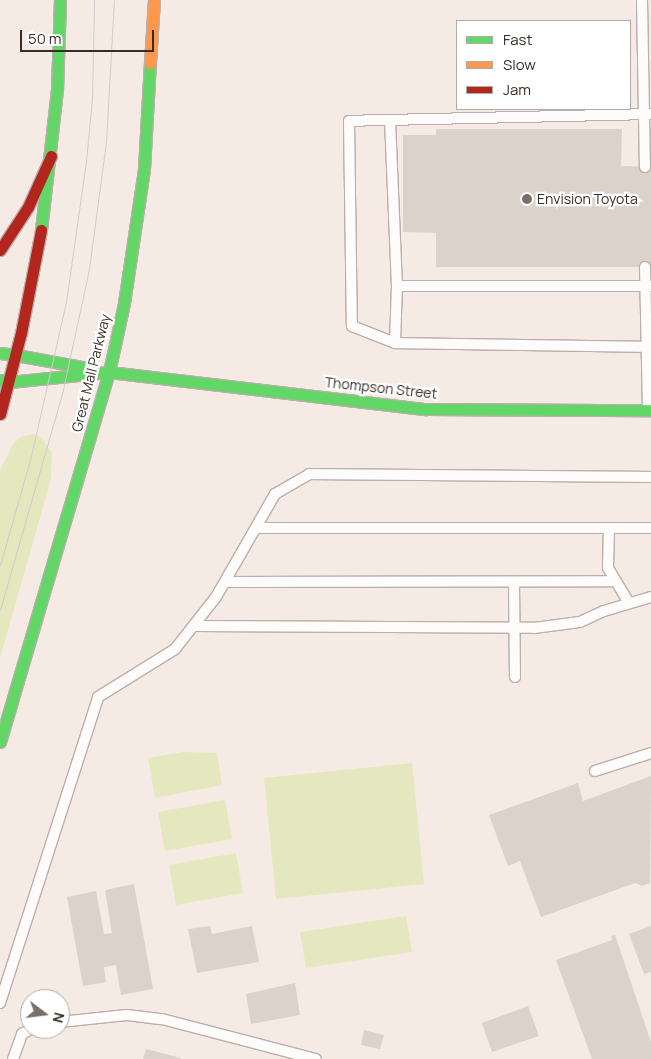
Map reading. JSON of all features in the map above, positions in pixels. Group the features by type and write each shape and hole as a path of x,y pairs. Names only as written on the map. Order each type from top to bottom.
{"main road":[{"path":"0,414 4,381 16,355 42,228 51,156 60,30 60,0"},
{"name":"Great Mall Parkway","path":"0,742 109,372 135,239 144,169 154,32 154,0"},
{"path":"0,250 28,207 51,156"},
{"name":"Thompson Street","path":"0,352 109,372 426,409 649,410"},
{"name":"Thompson Street","path":"4,381 109,372"}],"lane":[{"path":"642,0 648,114 645,167"},
{"path":"648,114 349,121 352,326 395,343 648,346"},
{"path":"390,120 398,286 395,343"},
{"path":"645,267 648,286 649,410"},
{"path":"398,286 648,286"},
{"path":"0,1003 98,697 175,649 195,626 225,582 275,494 309,474 651,476"},
{"path":"256,528 651,528"},
{"path":"609,528 608,568 614,581 629,603"},
{"path":"225,582 514,583 614,581"},
{"path":"514,583 515,677"},
{"path":"195,626 514,628 580,622 629,603 651,597"},
{"path":"595,772 651,753"},
{"path":"70,1021 127,1015 162,1019 316,1059"},
{"path":"13,1059 20,1039"}],"green space":[{"path":"33,434 42,438 52,453 51,479 0,658 0,470 13,444 21,437"},
{"path":"182,752 217,753 222,785 155,798 148,758"},
{"path":"412,763 424,884 276,899 264,778"},
{"path":"225,800 232,839 165,851 158,812"},
{"path":"236,853 243,893 176,905 169,865"},
{"path":"406,916 412,952 306,968 300,932"}],"building":[{"name":"Envision Toyota","path":"436,129 622,129 621,166 651,167 651,267 436,267 436,233 403,232 403,135 436,135"},
{"path":"651,776 650,883 642,886 635,883 541,917 520,861 508,866 489,815 578,783 583,801"},
{"path":"134,884 153,989 121,995 116,965 104,967 106,982 83,986 67,897 96,891 104,934 112,933 105,890"},
{"path":"210,926 212,934 252,926 259,962 197,973 188,929"},
{"path":"651,926 651,972 644,974 629,934"},
{"path":"615,935 651,1042 651,1059 592,1059 556,960 612,940 611,936"},
{"path":"295,983 300,1015 251,1024 246,994"},
{"path":"528,1006 539,1036 492,1052 482,1023"},
{"path":"364,1030 384,1035 380,1049 361,1045"},
{"path":"146,1049 181,1058 143,1059"}],"tram line":[{"path":"0,565 31,456 66,302 86,161 92,99 94,0"},
{"path":"0,610 62,394 89,269 106,142 114,0"}],"traffic: fast":[{"path":"41,230 57,90 60,0"},
{"path":"0,742 109,372 124,303 144,169 150,63"},
{"path":"0,353 16,355"},
{"path":"16,355 83,367"},
{"path":"109,372 426,409 651,410"},
{"path":"9,382 109,372"},
{"path":"0,380 9,382"}],"traffic: slow":[{"path":"150,63 154,0"}],"traffic: jam":[{"path":"0,250 28,207 51,156"},
{"path":"0,414 21,333 41,230"}],"place":[{"name":"Envision Toyota","path":"527,199"}]}
